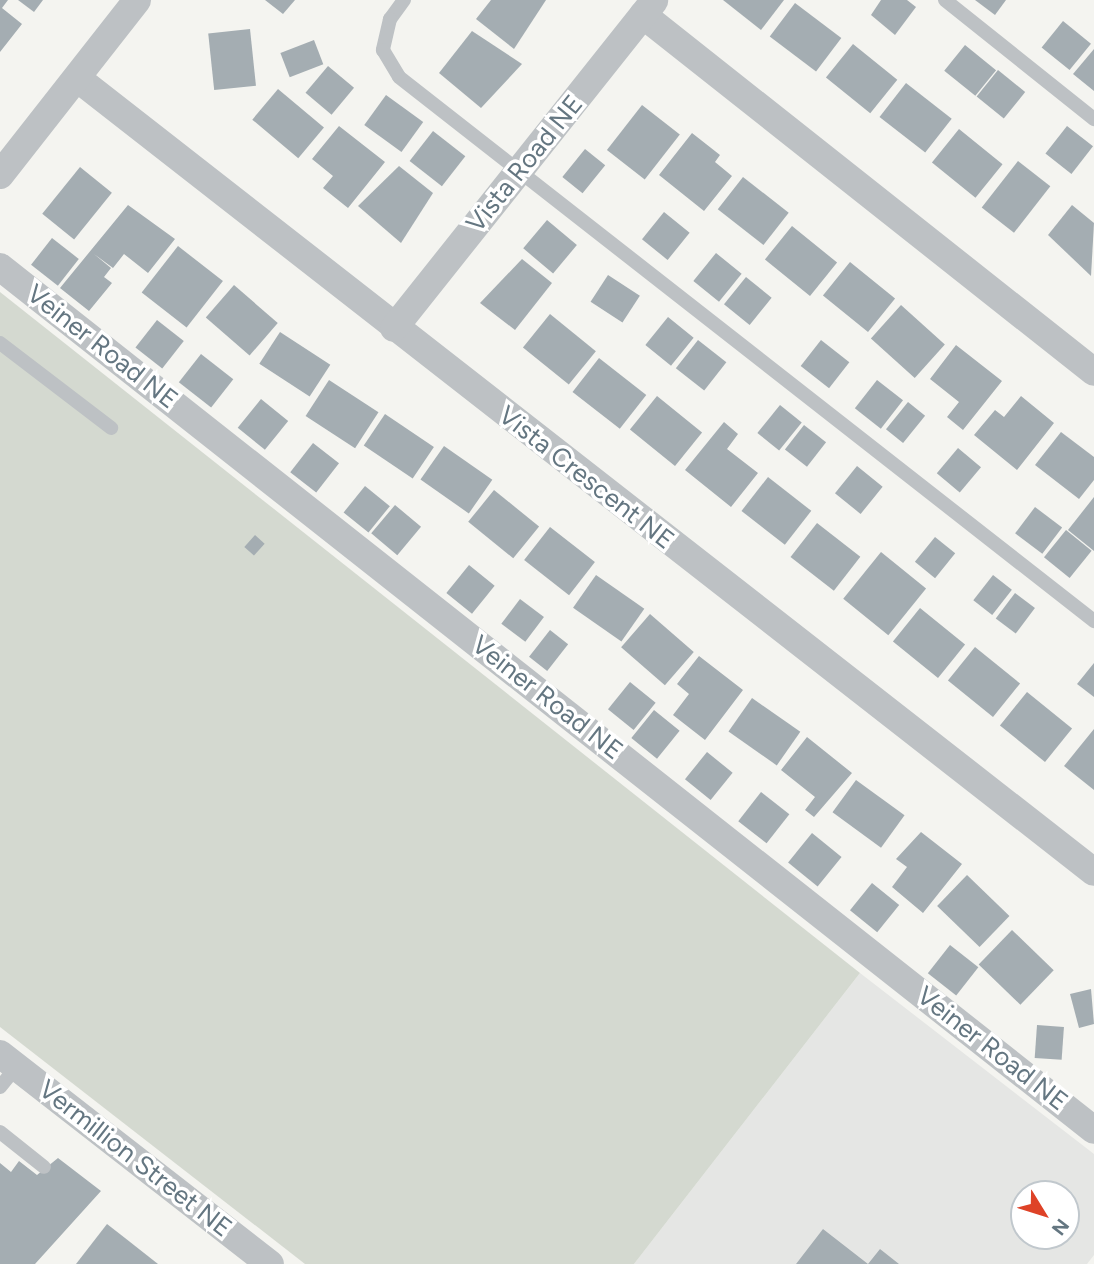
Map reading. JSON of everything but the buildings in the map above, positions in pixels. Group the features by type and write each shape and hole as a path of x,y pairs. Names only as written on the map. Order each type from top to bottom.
{"street":[{"path":"0,175 137,0"},
{"path":"649,8 1094,372"},
{"name":"Vista Road NE","path":"394,328 649,8"},
{"name":"Vista Crescent NE","path":"77,78 1094,872"},
{"name":"Veiner Road NE","path":"2,275 1094,1130"},
{"name":"Vermillion Street NE","path":"5,1069 270,1264"}],"lane":[{"path":"404,0 385,32 388,64 1094,621"},
{"path":"945,0 1094,118"},
{"path":"0,343 111,428"},
{"path":"0,1132 44,1167"}],"shaded area":[{"path":"0,292 860,973 634,1264 305,1264 0,1027"},
{"path":"860,973 1094,1154 1094,1255 1087,1264 634,1264"}]}
